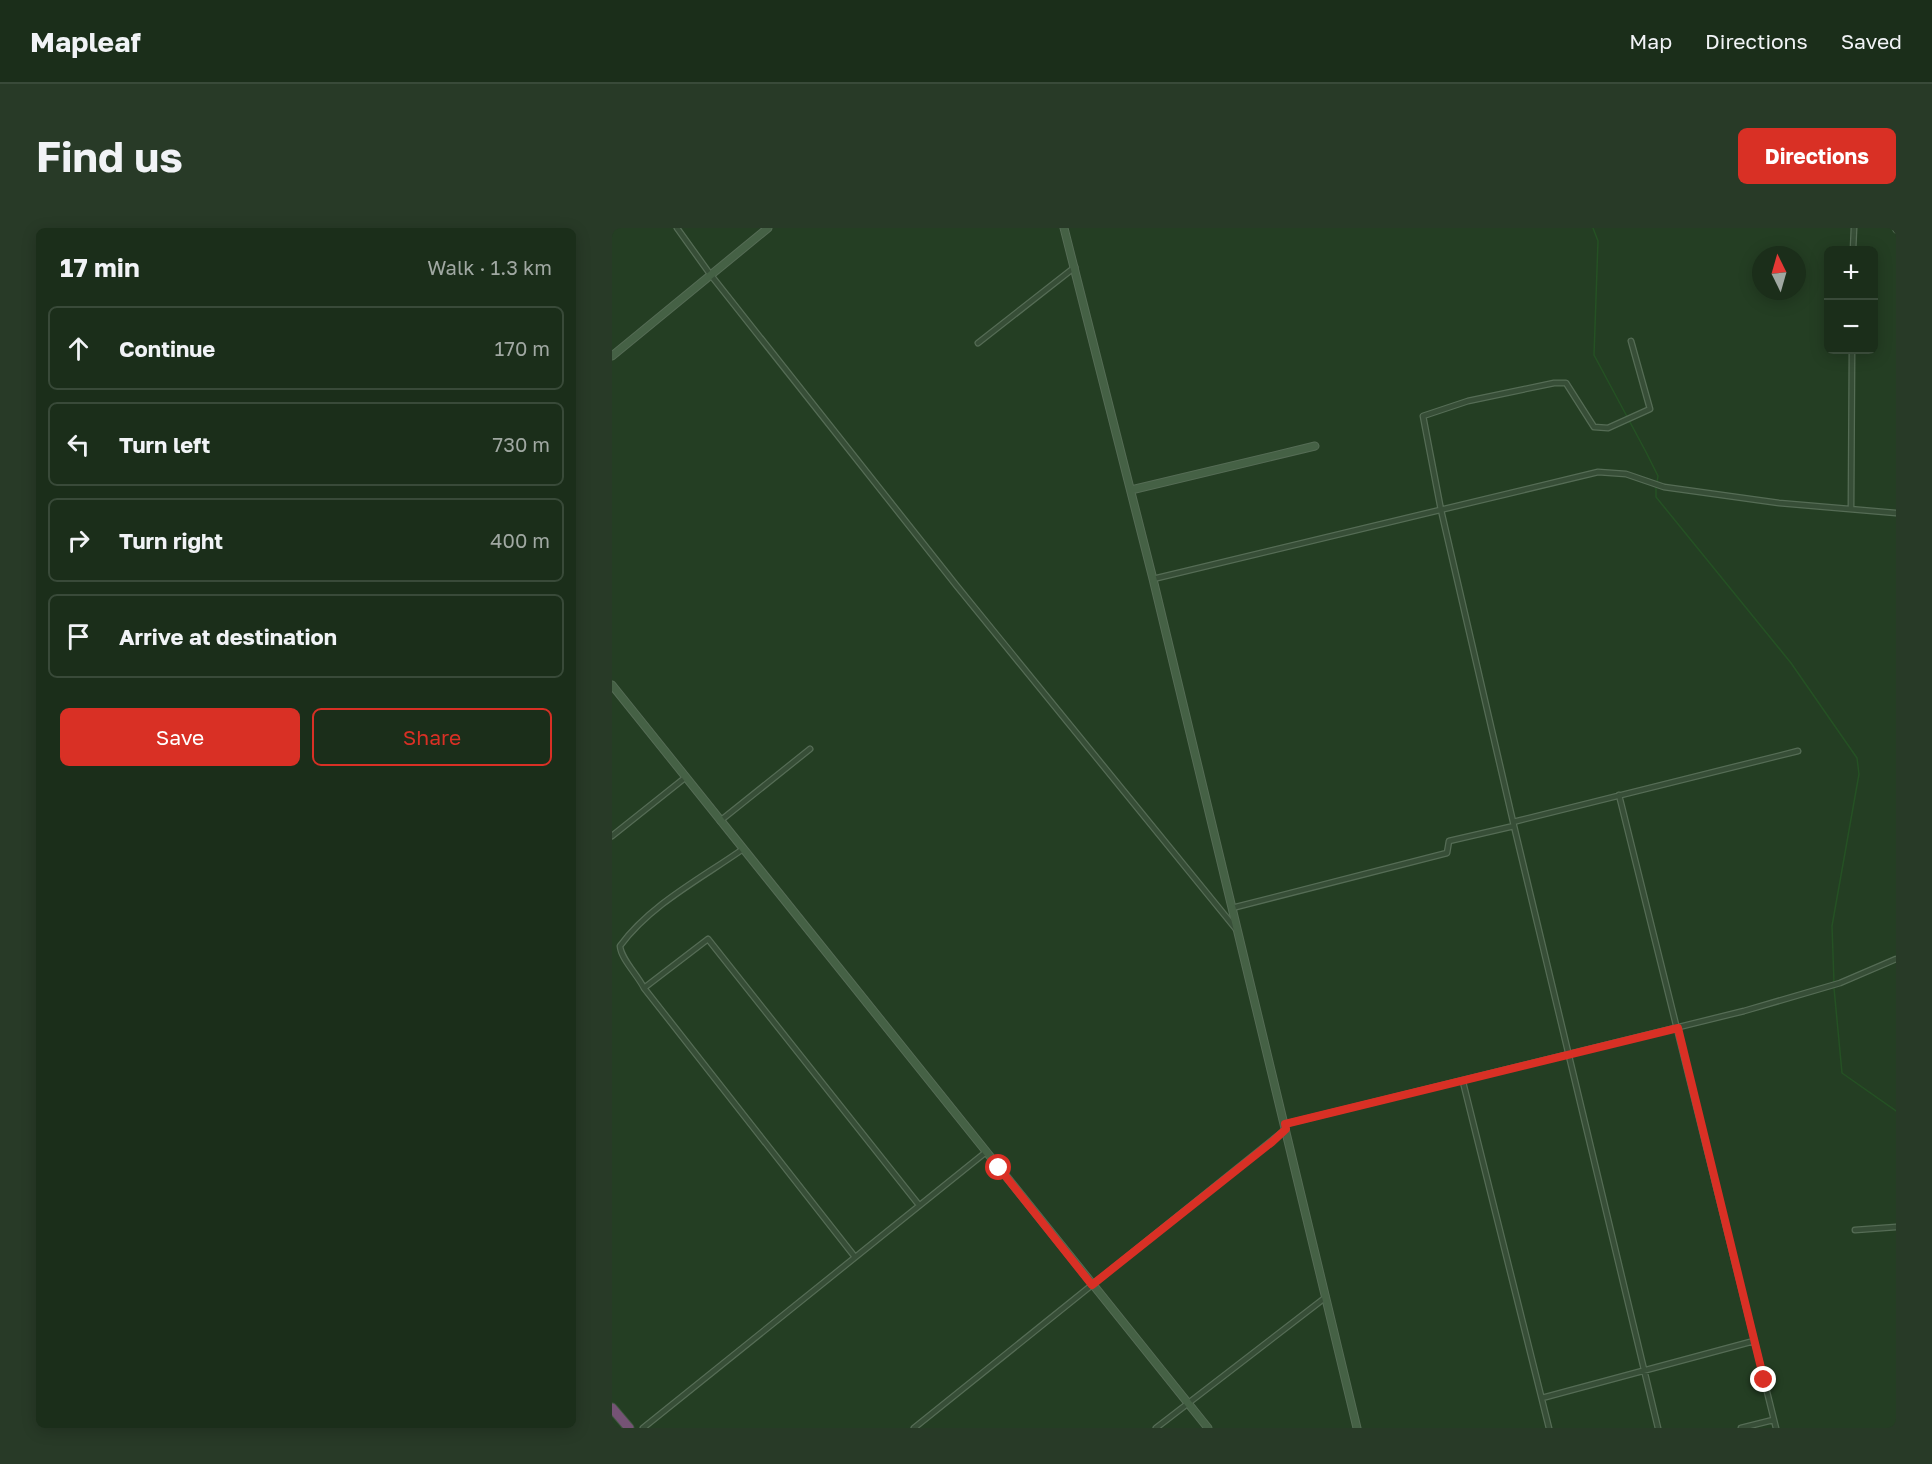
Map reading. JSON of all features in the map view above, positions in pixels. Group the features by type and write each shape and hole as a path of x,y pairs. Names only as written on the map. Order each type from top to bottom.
{"highway":[{"path":"612,1408 629,1428"}],"street":[{"path":"677,228 710,274 956,585 1238,931"},
{"path":"612,356 768,228"},
{"path":"1064,228 1153,579 1357,1428"},
{"path":"1853,246 1854,228"},
{"path":"978,343 1075,267"},
{"path":"1631,341 1650,409 1608,428 1594,426 1566,383 1554,383 1468,401 1423,416 1442,510 1514,824 1658,1428"},
{"path":"1851,509 1852,354"},
{"path":"1131,490 1315,446"},
{"path":"1153,579 1598,472 1626,474 1664,487 1779,503 1896,513"},
{"path":"612,685 1208,1428"},
{"path":"720,820 810,749"},
{"path":"1232,908 1447,853 1449,841 1619,795 1798,751"},
{"path":"612,836 686,777"},
{"path":"1619,795 1776,1428"},
{"path":"743,849 676,895 634,928 620,946 622,956 635,971 644,988 855,1257"},
{"path":"644,988 708,939 919,1205"},
{"path":"914,1428 1285,1127 1678,1028 1826,987 1896,959"},
{"path":"1463,1082 1549,1428"},
{"path":"643,1428 986,1152"},
{"path":"1855,1230 1896,1227"},
{"path":"1156,1428 1326,1297"},
{"path":"1542,1398 1754,1341"},
{"path":"1741,1428 1773,1420"}],"waterway":[{"path":"1593,228 1598,241 1594,355 1658,476 1657,482"},
{"path":"1656,486 1656,497 1791,663 1857,758 1859,774 1832,926 1834,983"},
{"path":"1834,988 1842,1073 1896,1111"}],"route":[{"path":"999,1168 1092,1285 1272,1142 1286,1129 1285,1124 1678,1028 1764,1380"}]}
